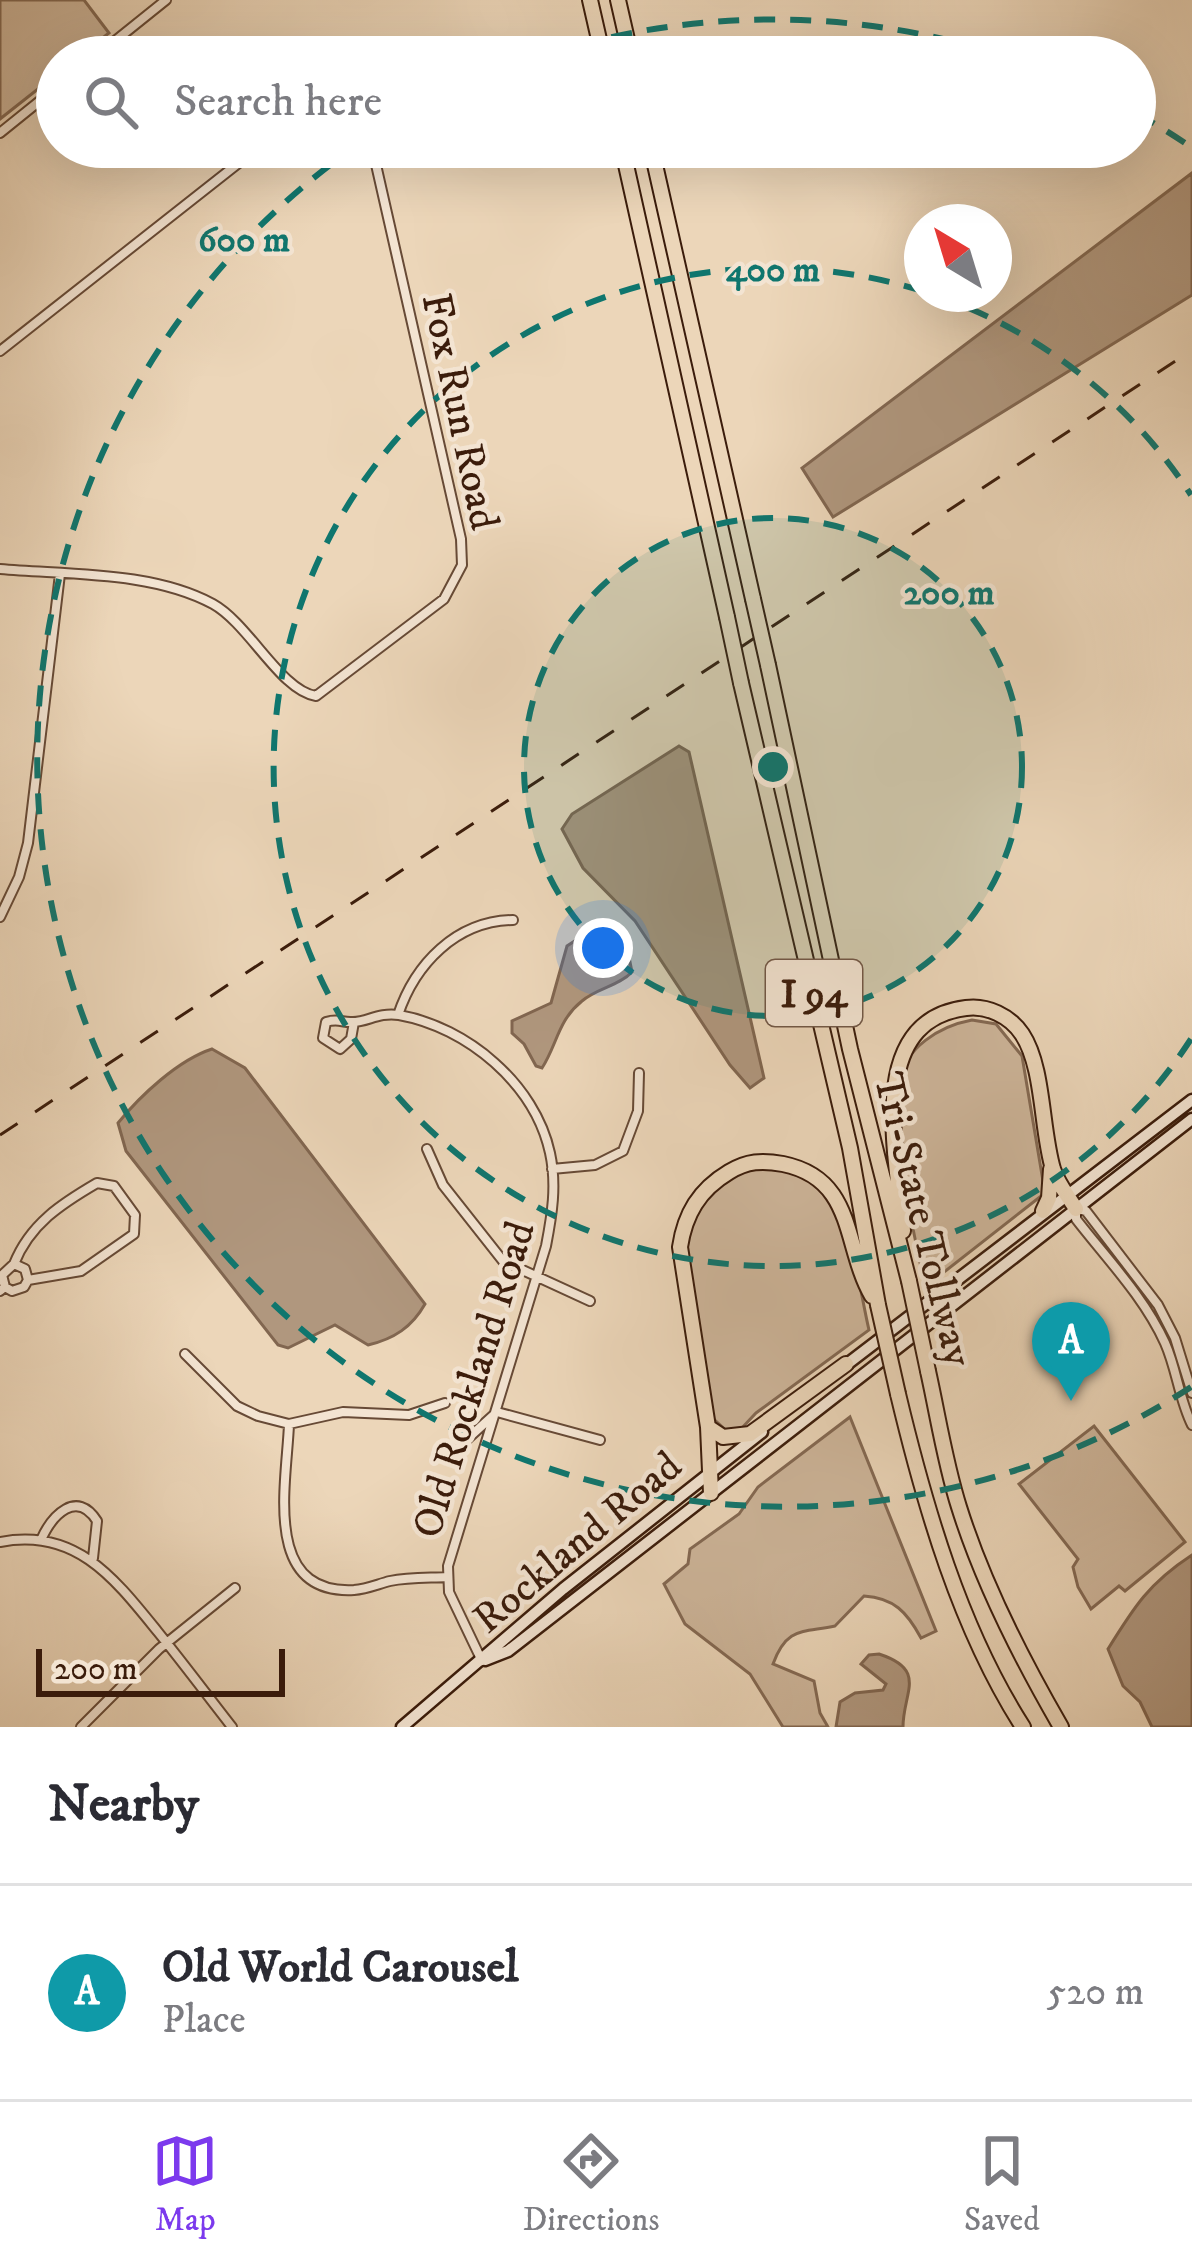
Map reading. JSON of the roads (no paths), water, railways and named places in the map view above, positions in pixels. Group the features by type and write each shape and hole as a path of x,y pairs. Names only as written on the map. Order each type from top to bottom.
{"highway":[{"path":"590,0 598,36"},
{"path":"618,0 626,36"},
{"name":"Tri-State Tollway","path":"627,168 850,1148 878,1305 916,1468 955,1587 1023,1727"},
{"name":"Tri-State Tollway","path":"656,168 850,1049 907,1273 958,1504 1002,1616 1060,1727"},
{"path":"907,1273 893,1086 898,1064 911,1040 930,1023 969,1007 998,1014 1018,1029 1032,1057 1052,1164 1076,1209"},
{"path":"711,1493 708,1427 680,1247 685,1219 716,1180 756,1161 812,1174 844,1214 868,1290 878,1305"},
{"path":"1043,1211 1052,1164"},
{"path":"708,1427 723,1437 750,1434 846,1364"}],"main road":[{"name":"Rockland Road","path":"482,1661 562,1589 846,1364 1192,1100"},
{"name":"Rockland Road","path":"482,1661 508,1651 1192,1119"},
{"path":"402,1727 482,1661"}],"street":[{"path":"121,36 166,0"},
{"path":"0,134 36,105"},
{"path":"0,351 232,168"},
{"name":"Fox Run Road","path":"0,569 159,586 212,604 234,619 301,692 316,696 444,599 462,565 461,539 377,168"},
{"path":"0,916 18,880 28,844 60,574"},
{"path":"398,1015 414,975 437,951 484,922 513,920"},
{"name":"Old Rockland Road","path":"354,1022 351,1039 340,1049 323,1038 326,1022 336,1018 354,1022 398,1015 461,1039 493,1061 535,1113 546,1137 554,1209 497,1412 458,1526 448,1577 454,1608 482,1661"},
{"path":"552,1169 595,1166 623,1150 638,1112 639,1073"},
{"path":"427,1149 443,1185 503,1261 590,1301"},
{"path":"97,1183 114,1186 134,1215 134,1234 81,1271 28,1280 20,1290 3,1289 3,1271 14,1264 32,1228 97,1183"},
{"path":"1192,1393 1175,1357 1150,1315 1076,1219 1076,1209 1087,1211 1160,1309 1175,1357 1192,1425"},
{"path":"14,1264 25,1269 28,1280"},
{"path":"1117,1271 1127,1264"},
{"path":"1150,1315 1160,1309"},
{"path":"185,1354 238,1406 258,1417 289,1424 344,1412 409,1415 445,1403"},
{"path":"464,1442 497,1412 600,1440"},
{"path":"289,1424 285,1536 293,1561 310,1580 331,1588 358,1589 402,1579 448,1577"},
{"path":"41,1540 59,1512 76,1504 83,1506 97,1521 92,1558"},
{"path":"0,1542 41,1540 92,1558 118,1583 232,1727"},
{"path":"81,1727 167,1643 235,1588"}],"railway":[{"path":"0,1135 1192,350"}],"place":[{"name":"Old World Carousel","path":"1071,1401"}]}
